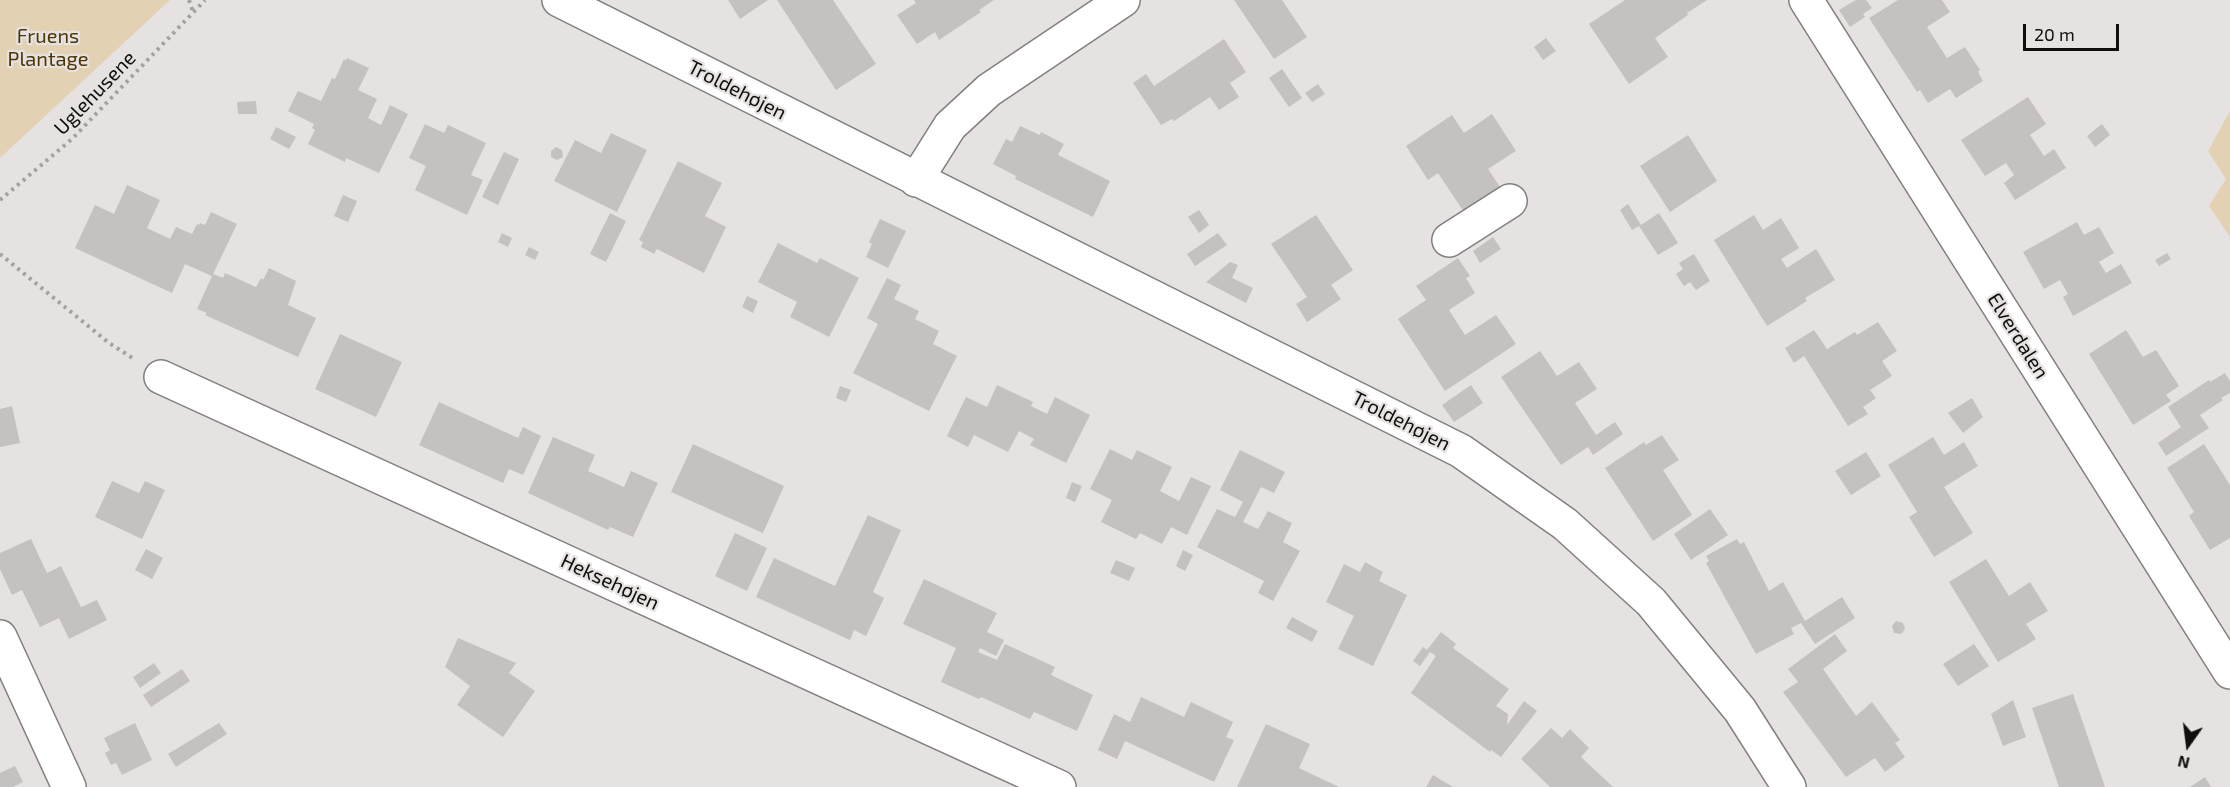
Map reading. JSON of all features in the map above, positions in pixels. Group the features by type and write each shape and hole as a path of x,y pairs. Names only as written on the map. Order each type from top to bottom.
{"street":[{"name":"Troldehøjen","path":"559,0 1461,451 1565,525 1651,602 1740,710 1789,787"},
{"path":"916,180 950,126 989,90 1123,0"},
{"name":"Elverdalen","path":"1806,0 2230,672"},
{"path":"1449,240 1510,201"},
{"name":"Heksehøjen","path":"161,377 1059,787"},
{"path":"0,637 69,787"}],"path":[{"path":"189,0 193,13"},
{"name":"Uglehusene","path":"0,200 72,140 205,0"},
{"path":"0,254 109,343 161,377"}],"green space":[{"name":"Fruens Plantage","path":"0,0 170,0 0,158"},
{"path":"2230,111 2230,237 2209,206 2226,179 2208,151"}],"building":[{"path":"728,0 768,0 740,19"},
{"path":"777,0 833,0 876,64 836,90"},
{"path":"914,0 994,0 979,10 981,12 939,40 935,32 917,44 897,15 916,3"},
{"path":"1234,0 1282,0 1307,37 1274,59"},
{"path":"1625,0 1707,0 1655,38 1668,57 1629,84 1589,24"},
{"path":"1856,0 1866,0 1872,8 1863,14 1865,17 1850,27 1839,10"},
{"path":"1898,0 1942,0 1950,12 1927,27 1947,58 1965,47 1980,70 1978,72 1983,81 1956,98 1950,89 1928,103 1920,90 1917,92 1869,18"},
{"path":"1546,38 1556,51 1543,60 1534,47"},
{"path":"1224,39 1246,72 1230,83 1239,97 1219,110 1210,97 1174,121 1172,119 1161,125 1133,83 1146,74 1154,86"},
{"path":"347,58 369,68 358,90 377,99 368,118 381,125 390,105 408,114 379,173 346,158 345,162 308,144 315,130 312,128 314,124 288,111 298,91 321,101 332,78 335,79 344,59 346,61"},
{"path":"1282,69 1302,98 1289,107 1269,78"},
{"path":"1318,84 1325,94 1312,102 1305,93"},
{"path":"2028,97 2046,124 2030,135 2044,156 2054,149 2066,168 2015,200 2004,183 2014,175 2006,163 1985,176 1961,140"},
{"path":"256,101 257,114 238,114 237,102"},
{"path":"1492,114 1516,151 1488,169 1506,196 1470,221 1438,173 1428,180 1406,146 1452,115 1464,133"},
{"path":"425,124 444,133 448,125 486,143 471,175 483,180 467,215 415,190 426,166 409,158"},
{"path":"2102,124 2110,135 2095,147 2087,136"},
{"path":"1020,126 1040,135 1041,132 1064,144 1058,155 1110,181 1093,217 1015,179 1016,176 993,164 1006,139 1012,142"},
{"path":"276,127 296,137 289,149 270,139"},
{"path":"611,133 647,150 617,212 554,181 575,140 601,153"},
{"path":"1688,135 1717,181 1670,212 1640,166"},
{"path":"556,147 562,150 563,157 557,160 551,157 551,151"},
{"path":"504,152 519,159 498,205 482,197"},
{"path":"678,161 722,183 705,216 726,227 704,273 657,249 654,254 641,247 643,242 639,240"},
{"path":"127,185 160,200 147,228 170,239 176,227 192,234 197,224 205,225 211,212 237,224 213,274 223,278 225,273 256,287 261,278 263,280 269,268 296,281 288,305 316,318 298,357 205,315 207,313 197,309 212,276 185,264 172,293 75,248 95,205 114,214"},
{"path":"343,195 357,201 348,222 334,216"},
{"path":"1628,204 1641,225 1659,213 1678,243 1658,255 1639,226 1632,230 1620,210"},
{"path":"1199,210 1209,225 1199,233 1188,217"},
{"path":"610,213 626,221 606,262 590,254"},
{"path":"1316,215 1353,270 1331,285 1341,299 1307,322 1296,304 1307,297 1271,244"},
{"path":"1754,215 1763,230 1781,218 1799,248 1781,259 1787,268 1816,249 1835,280 1805,298 1807,301 1767,326 1714,240"},
{"path":"880,219 906,231 888,268 866,257 872,244 869,242"},
{"path":"2077,222 2084,235 2099,227 2114,253 2099,262 2106,273 2121,264 2132,283 2073,316 2063,297 2068,294 2060,280 2044,289 2023,252"},
{"path":"502,233 512,238 508,247 498,242"},
{"path":"1218,233 1227,245 1195,266 1187,254"},
{"path":"1493,237 1501,249 1480,263 1473,251"},
{"path":"778,243 817,263 820,258 859,278 829,337 790,317 797,302 758,282"},
{"path":"529,247 539,252 535,260 525,255"},
{"path":"2167,253 2171,259 2159,266 2155,260"},
{"path":"1694,254 1710,281 1696,290 1690,282 1684,286 1676,274 1683,269 1679,263"},
{"path":"1458,258 1470,276 1466,278 1475,293 1449,310 1465,335 1496,315 1516,344 1445,391 1398,319 1426,300 1416,286"},
{"path":"1230,262 1238,265 1232,278 1253,288 1246,303 1206,282"},
{"path":"887,278 901,285 894,299 919,311 915,319 939,331 933,344 957,356 929,411 853,373 878,324 867,318"},
{"path":"747,296 758,301 753,313 742,307"},
{"path":"1878,322 1897,351 1882,361 1892,376 1870,390 1876,398 1863,407 1868,414 1848,426 1804,356 1794,363 1785,348 1814,330 1827,349 1855,332 1857,335"},
{"path":"2126,330 2143,357 2156,350 2179,386 2166,395 2171,401 2133,425 2089,354"},
{"path":"340,334 402,362 376,417 315,389"},
{"path":"1540,351 1557,376 1579,362 1597,389 1575,403 1596,435 1615,422 1623,434 1593,455 1588,447 1561,465 1501,377"},
{"path":"2225,373 2230,381 2230,393 2200,415 2209,428 2166,456 2158,443 2181,427 2168,407 2209,380 2210,382"},
{"path":"997,385 1033,402 1031,406 1047,414 1055,397 1090,415 1066,463 1030,445 1034,439 1019,431 1008,452 974,435 968,447 947,436 966,397 987,407"},
{"path":"1471,385 1483,403 1454,422 1442,405"},
{"path":"840,386 851,390 846,402 836,398"},
{"path":"1972,398 1983,417 1963,433 1948,413"},
{"path":"439,402 518,438 523,427 541,436 523,475 509,469 503,483 419,445"},
{"path":"12,406 20,443 0,447 0,409"},
{"path":"1662,435 1679,460 1663,470 1692,515 1653,541 1605,468 1644,442 1646,445"},
{"path":"553,437 595,455 588,471 624,487 631,471 658,483 633,537 610,527 608,530 528,493"},
{"path":"1933,437 1944,455 1964,442 1978,466 1944,487 1973,533 1934,557 1909,517 1917,512 1888,465"},
{"path":"693,444 784,486 763,533 671,492"},
{"path":"2204,444 2230,485 2230,538 2210,550 2189,516 2194,512 2167,468"},
{"path":"1110,449 1132,460 1137,450 1172,467 1160,491 1179,501 1191,477 1211,486 1187,535 1171,527 1162,544 1140,533 1136,539 1101,522 1112,500 1090,489"},
{"path":"1240,450 1285,472 1274,493 1261,487 1243,522 1258,529 1268,511 1292,523 1283,542 1300,551 1273,601 1258,593 1264,581 1197,547 1217,509 1235,517 1243,502 1220,490"},
{"path":"1866,452 1881,476 1851,495 1835,471"},
{"path":"112,481 139,493 145,481 165,490 142,539 95,517"},
{"path":"1072,482 1082,486 1075,502 1066,498"},
{"path":"1710,509 1728,535 1691,560 1674,534"},
{"path":"868,515 901,530 873,592 884,598 866,636 854,630 850,640 756,597 774,558 835,586"},
{"path":"735,533 767,548 747,591 715,576"},
{"path":"31,539 47,573 61,566 81,607 97,600 107,620 69,639 59,618 40,627 22,590 12,595 0,569 0,553"},
{"path":"1737,539 1740,544 1744,542 1769,591 1783,582 1805,621 1842,597 1855,618 1815,644 1801,623 1791,628 1794,634 1756,654 1706,563 1709,561 1706,556"},
{"path":"146,549 163,558 152,579 135,570"},
{"path":"1183,550 1193,555 1185,571 1176,566"},
{"path":"1986,559 2009,596 2030,582 2048,611 2026,624 2036,639 1998,662 1949,582"},
{"path":"1116,560 1135,568 1129,581 1110,573"},
{"path":"1365,562 1383,572 1379,581 1407,595 1373,666 1338,649 1354,616 1326,602 1344,564 1360,572"},
{"path":"924,579 997,613 987,632 1004,640 996,656 980,648 978,652 997,660 1005,644 1055,667 1051,675 1093,695 1077,731 1034,712 1030,719 941,682 956,648 903,624"},
{"path":"1292,617 1318,631 1312,642 1286,628"},
{"path":"1896,621 1903,623 1905,629 1901,634 1894,633 1892,626"},
{"path":"1441,632 1456,644 1453,648 1509,689 1496,706 1508,714 1507,725 1524,701 1537,711 1501,757 1491,750 1490,752 1411,693 1436,656 1430,652 1420,666 1413,661 1423,647 1427,650"},
{"path":"1835,634 1847,651 1823,669 1856,716 1872,702 1900,740 1895,743 1905,757 1885,772 1875,758 1846,777 1783,692 1798,682 1788,669"},
{"path":"458,638 516,663 509,673 535,691 503,737 457,705 470,686 445,667"},
{"path":"1974,644 1989,666 1958,686 1943,664"},
{"path":"154,663 161,673 140,688 133,677"},
{"path":"182,669 190,681 151,707 143,695"},
{"path":"2073,694 2105,787 2059,787 2032,708"},
{"path":"1141,697 1184,717 1191,702 1233,722 1226,737 1234,740 1214,782 1125,741 1117,759 1098,750 1114,714 1130,722"},
{"path":"2013,700 2026,737 2003,746 1991,714"},
{"path":"135,723 152,760 122,775 116,763 111,765 105,753 110,750 104,738"},
{"path":"219,723 227,734 176,767 168,754"},
{"path":"1266,724 1310,744 1299,768 1339,787 1237,787"},
{"path":"1551,728 1562,738 1570,729 1589,748 1581,757 1613,787 1550,787 1521,759"},
{"path":"15,766 23,782 13,787 0,787 0,773"},
{"path":"1433,775 1453,787 1426,787"},
{"path":"2205,777 2211,787 2190,787"}]}
